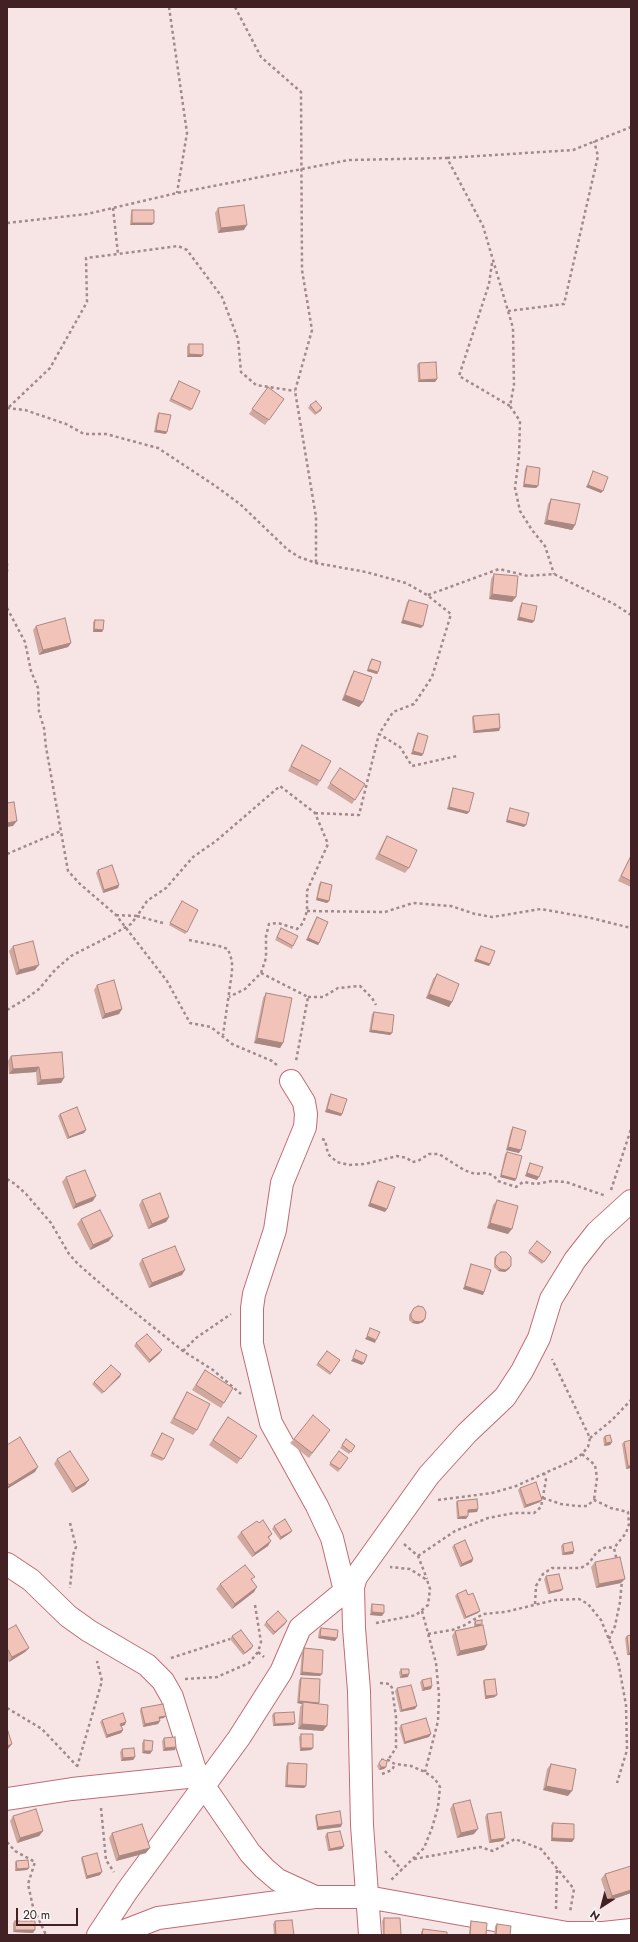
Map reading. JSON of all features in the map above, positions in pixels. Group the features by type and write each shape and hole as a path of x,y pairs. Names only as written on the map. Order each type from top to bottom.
{"street":[{"path":"292,1081 304,1102 306,1114 305,1127 282,1183 275,1230 254,1294 252,1308 252,1344 271,1423 317,1506 332,1538 349,1589 359,1691 365,1867 370,1935"},
{"path":"98,1935 200,1782 228,1754 281,1672 300,1628 349,1589 429,1474 467,1433 505,1397 522,1371 539,1338 551,1299 575,1260 596,1232 631,1202"},
{"path":"7,1564 31,1580 68,1616 89,1631 147,1665 163,1682 172,1697 200,1782 250,1853 278,1880 315,1897"},
{"path":"7,1799 72,1789 200,1782"},
{"path":"114,1935 158,1918 315,1897 367,1897 560,1932 597,1933 631,1930"}],"path":[{"path":"169,7 186,133 178,192"},
{"path":"235,7 261,57 301,92 302,270 312,330 295,391 316,517 316,563"},
{"path":"7,223 87,214 178,192 349,160 447,158 573,150 631,127"},
{"path":"508,312 564,304 598,156 594,141"},
{"path":"447,158 483,226 513,328 514,385 510,406"},
{"path":"113,208 118,254"},
{"path":"8,408 50,368 87,302 86,258 178,246 187,250 222,297 238,339 241,372 256,385 295,391"},
{"path":"493,260 490,284 459,376 510,406 520,421 519,456 515,488 520,511 532,530 545,546 554,574"},
{"path":"8,408 25,410 66,424 84,434 106,434 158,448 240,504 288,550 316,563 366,572 406,583 427,596 451,614 444,642 432,677 414,704 393,712 379,734 359,815 315,813"},
{"path":"7,563 7,573"},
{"path":"427,596 499,569 528,576 554,574 614,604 631,616"},
{"path":"7,608 25,642 31,671 38,688 39,712 44,728 68,871 116,915 168,981 190,1023 211,1027 223,1035 232,1044 272,1061 287,1073 292,1081"},
{"path":"379,734 400,746 412,766 457,756"},
{"path":"7,1010 34,992 71,956 131,924 147,901 166,888 193,857 216,841 280,786 315,813 328,844 307,891 307,911 304,922 297,929 278,923 269,924 266,936 266,958 261,973 244,989 229,997"},
{"path":"7,854 61,831"},
{"path":"307,911 385,912 413,903 451,906 475,914 492,916 541,909 591,918 631,928"},
{"path":"116,915 137,916 163,923"},
{"path":"189,940 218,946 228,950 232,961 229,997 223,1035"},
{"path":"261,973 308,997 323,998 338,988 360,986 372,998 376,1005"},
{"path":"292,1081 308,997"},
{"path":"305,1127 325,1140 328,1154 337,1162 349,1165 365,1164 397,1156 407,1158 412,1162 418,1161 429,1154 439,1154 470,1172 475,1174 487,1173 494,1176 498,1181 516,1187 523,1182 536,1184 552,1181 566,1182 581,1189 605,1195 609,1200 613,1179 631,1129"},
{"path":"7,1179 16,1184 51,1223 69,1254 78,1264 117,1298 183,1351 213,1370 245,1398"},
{"path":"183,1351 196,1338 235,1312 254,1294"},
{"path":"539,1338 551,1355 590,1438"},
{"path":"432,1499 443,1500 492,1493 516,1486 544,1473 582,1454 588,1446 590,1438 612,1420 631,1400"},
{"path":"543,1498 561,1504 577,1506 587,1506 594,1500 597,1478 595,1465 582,1454"},
{"path":"418,1556 454,1530 488,1518 514,1514 534,1514 541,1508 546,1480 544,1473"},
{"path":"594,1500 611,1508 628,1512"},
{"path":"614,1548 626,1533 629,1524 628,1512 631,1509"},
{"path":"68,1616 73,1555 76,1547 70,1523"},
{"path":"354,1628 416,1614 428,1605 430,1598 427,1580 418,1556 402,1543"},
{"path":"535,1604 536,1586 543,1574 552,1568 582,1568 589,1563 597,1552 606,1547 614,1548"},
{"path":"614,1548 617,1562"},
{"path":"385,1567 410,1568 427,1580"},
{"path":"609,1639 615,1626 620,1602 623,1582 621,1575"},
{"path":"428,1634 452,1630 465,1625 483,1614 505,1612 555,1600 579,1600 588,1604 602,1620 618,1661 626,1705 628,1725 627,1750 617,1783"},
{"path":"163,1682 217,1677 250,1663 258,1652 261,1642 255,1605"},
{"path":"422,1611 436,1663 439,1695 438,1721 426,1772"},
{"path":"72,1789 77,1766 102,1681 89,1631"},
{"path":"147,1665 230,1639"},
{"path":"258,1652 281,1672"},
{"path":"359,1691 384,1682 390,1684 392,1688 396,1717 396,1748 388,1760"},
{"path":"7,1708 42,1729 77,1766"},
{"path":"365,1867 389,1881 424,1848 432,1828 438,1807 440,1787 426,1772 411,1766 395,1764 388,1760 369,1762 362,1770 377,1775 392,1770 395,1764"},
{"path":"99,1787 106,1860 127,1891"},
{"path":"413,1859 480,1847 492,1851 515,1839 541,1849 574,1889 560,1932"},
{"path":"7,1842 15,1851 35,1862 28,1884 33,1907 46,1935"},
{"path":"558,1869 560,1932"}],"building":[{"path":"244,205 247,225 221,228 218,208"},
{"path":"132,210 154,210 154,223 132,223"},
{"path":"189,344 203,344 203,355 189,354"},
{"path":"436,362 437,379 420,380 419,363"},
{"path":"179,381 200,391 192,409 171,399"},
{"path":"268,387 284,399 269,420 252,409"},
{"path":"316,401 322,408 316,413 310,405"},
{"path":"159,413 171,415 167,432 156,430"},
{"path":"527,466 540,468 538,486 524,484"},
{"path":"593,471 608,477 603,491 588,485"},
{"path":"551,499 580,504 575,525 547,520"},
{"path":"494,574 518,576 516,597 492,594"},
{"path":"409,600 428,605 423,626 403,620"},
{"path":"522,603 537,606 534,621 519,617"},
{"path":"65,618 71,643 43,650 36,626"},
{"path":"95,620 104,620 103,630 94,629"},
{"path":"372,659 381,662 378,672 368,669"},
{"path":"354,671 372,677 363,702 345,695"},
{"path":"499,714 500,728 475,731 473,716"},
{"path":"418,733 428,736 423,754 413,751"},
{"path":"302,745 331,761 320,781 291,766"},
{"path":"340,768 365,784 355,800 330,783"},
{"path":"453,788 474,793 469,812 449,807"},
{"path":"14,802 17,821 7,823 7,803"},
{"path":"510,808 529,813 526,825 507,820"},
{"path":"387,836 417,850 409,868 379,854"},
{"path":"631,856 631,881 621,876"},
{"path":"112,865 119,885 104,890 98,870"},
{"path":"321,882 332,885 329,901 317,898"},
{"path":"182,901 198,910 187,932 170,923"},
{"path":"317,917 328,922 319,943 308,938"},
{"path":"281,928 298,936 293,946 277,937"},
{"path":"33,941 39,965 19,970 13,946"},
{"path":"481,946 495,951 490,964 476,959"},
{"path":"437,974 459,984 452,1002 429,994"},
{"path":"114,980 122,1009 105,1014 97,985"},
{"path":"266,993 292,998 283,1043 257,1038"},
{"path":"374,1012 394,1015 392,1033 371,1030"},
{"path":"62,1052 64,1078 41,1080 39,1067 13,1069 11,1056"},
{"path":"331,1094 347,1099 342,1114 327,1109"},
{"path":"77,1107 86,1130 69,1137 60,1114"},
{"path":"513,1127 526,1131 521,1150 508,1147"},
{"path":"507,1152 522,1156 516,1179 501,1175"},
{"path":"530,1163 543,1167 539,1177 527,1173"},
{"path":"85,1170 96,1196 76,1204 66,1177"},
{"path":"378,1181 395,1187 387,1209 370,1203"},
{"path":"160,1193 169,1217 152,1224 142,1200"},
{"path":"497,1200 518,1206 512,1229 490,1223"},
{"path":"100,1210 113,1236 93,1245 81,1219"},
{"path":"537,1241 551,1252 544,1262 529,1251"},
{"path":"175,1246 185,1270 152,1283 142,1259"},
{"path":"501,1252 506,1252 511,1257 511,1266 506,1270 500,1269 495,1264 496,1256"},
{"path":"471,1264 491,1270 484,1292 465,1286"},
{"path":"418,1306 423,1307 426,1312 425,1319 420,1322 414,1321 411,1317 411,1313 414,1308"},
{"path":"370,1328 380,1332 376,1340 367,1336"},
{"path":"147,1334 162,1350 150,1360 136,1343"},
{"path":"356,1350 367,1355 364,1363 353,1358"},
{"path":"327,1351 340,1360 331,1373 318,1363"},
{"path":"111,1365 121,1374 104,1392 94,1382"},
{"path":"205,1370 233,1388 224,1403 196,1385"},
{"path":"187,1392 210,1404 197,1430 174,1418"},
{"path":"313,1415 330,1430 312,1453 294,1439"},
{"path":"228,1417 257,1436 241,1459 213,1440"},
{"path":"162,1433 174,1439 164,1459 152,1453"},
{"path":"610,1435 612,1442 606,1443 605,1436"},
{"path":"20,1437 38,1467 9,1485 7,1482 7,1445"},
{"path":"346,1439 355,1446 351,1452 342,1445"},
{"path":"631,1440 631,1466 628,1466 624,1442"},
{"path":"70,1451 89,1480 76,1488 57,1459"},
{"path":"339,1451 348,1458 340,1469 330,1463"},
{"path":"536,1482 542,1500 526,1505 520,1488"},
{"path":"477,1499 478,1509 468,1510 468,1516 459,1517 457,1501"},
{"path":"285,1519 292,1531 281,1537 274,1526"},
{"path":"263,1520 272,1534 268,1537 271,1541 255,1553 241,1532 257,1521 259,1523"},
{"path":"465,1540 473,1559 462,1564 454,1545"},
{"path":"572,1542 574,1551 564,1553 563,1544"},
{"path":"620,1557 625,1579 599,1584 595,1562"},
{"path":"245,1565 255,1577 251,1579 257,1587 235,1604 220,1584"},
{"path":"559,1574 563,1589 550,1592 546,1576"},
{"path":"466,1590 468,1595 473,1593 480,1611 466,1617 457,1594"},
{"path":"372,1604 384,1605 384,1613 372,1612"},
{"path":"278,1611 287,1621 275,1632 266,1622"},
{"path":"482,1620 482,1624 476,1625 475,1621"},
{"path":"16,1625 29,1648 12,1657 7,1648 7,1630"},
{"path":"483,1625 487,1645 460,1651 455,1631"},
{"path":"321,1628 338,1630 337,1638 320,1636"},
{"path":"241,1630 253,1646 245,1653 232,1636"},
{"path":"631,1635 631,1653 629,1653 627,1636"},
{"path":"304,1648 323,1650 322,1674 302,1672"},
{"path":"401,1669 409,1669 409,1674 402,1675"},
{"path":"301,1678 320,1679 319,1703 299,1701"},
{"path":"431,1678 432,1686 424,1688 422,1680"},
{"path":"495,1679 497,1695 486,1696 484,1680"},
{"path":"411,1685 417,1706 402,1710 397,1688"},
{"path":"303,1702 328,1705 327,1726 302,1724"},
{"path":"163,1704 166,1716 159,1717 160,1721 145,1724 141,1708"},
{"path":"294,1712 295,1723 275,1724 274,1713"},
{"path":"123,1713 126,1722 120,1724 123,1730 107,1735 102,1720"},
{"path":"426,1718 431,1734 405,1742 401,1725"},
{"path":"7,1728 12,1744 7,1746"},
{"path":"301,1734 313,1734 313,1748 301,1748"},
{"path":"175,1737 176,1747 165,1748 164,1738"},
{"path":"144,1740 153,1741 152,1751 144,1751"},
{"path":"134,1748 135,1757 123,1758 122,1749"},
{"path":"382,1759 387,1761 386,1767 381,1767 379,1763"},
{"path":"288,1763 307,1764 306,1786 287,1785"},
{"path":"551,1764 576,1769 572,1791 546,1786"},
{"path":"470,1800 478,1829 461,1833 453,1804"},
{"path":"36,1809 43,1831 20,1838 13,1816"},
{"path":"340,1811 342,1824 318,1827 316,1815"},
{"path":"501,1812 505,1838 491,1840 487,1814"},
{"path":"553,1823 574,1824 574,1839 552,1838"},
{"path":"142,1824 150,1848 119,1856 112,1833"},
{"path":"340,1831 344,1846 330,1849 327,1833"},
{"path":"97,1853 102,1872 87,1876 82,1857"},
{"path":"28,1860 29,1868 17,1869 16,1861"},
{"path":"631,1866 631,1890 612,1896 605,1874"},
{"path":"384,1918 400,1918 401,1935 384,1935"},
{"path":"292,1920 294,1935 276,1935 275,1921"},
{"path":"15,1921 35,1921 35,1930 15,1930"},
{"path":"471,1921 487,1923 486,1935 470,1935"},
{"path":"497,1924 511,1926 510,1935 496,1935"},
{"path":"423,1929 447,1932 447,1935 422,1935"}]}
